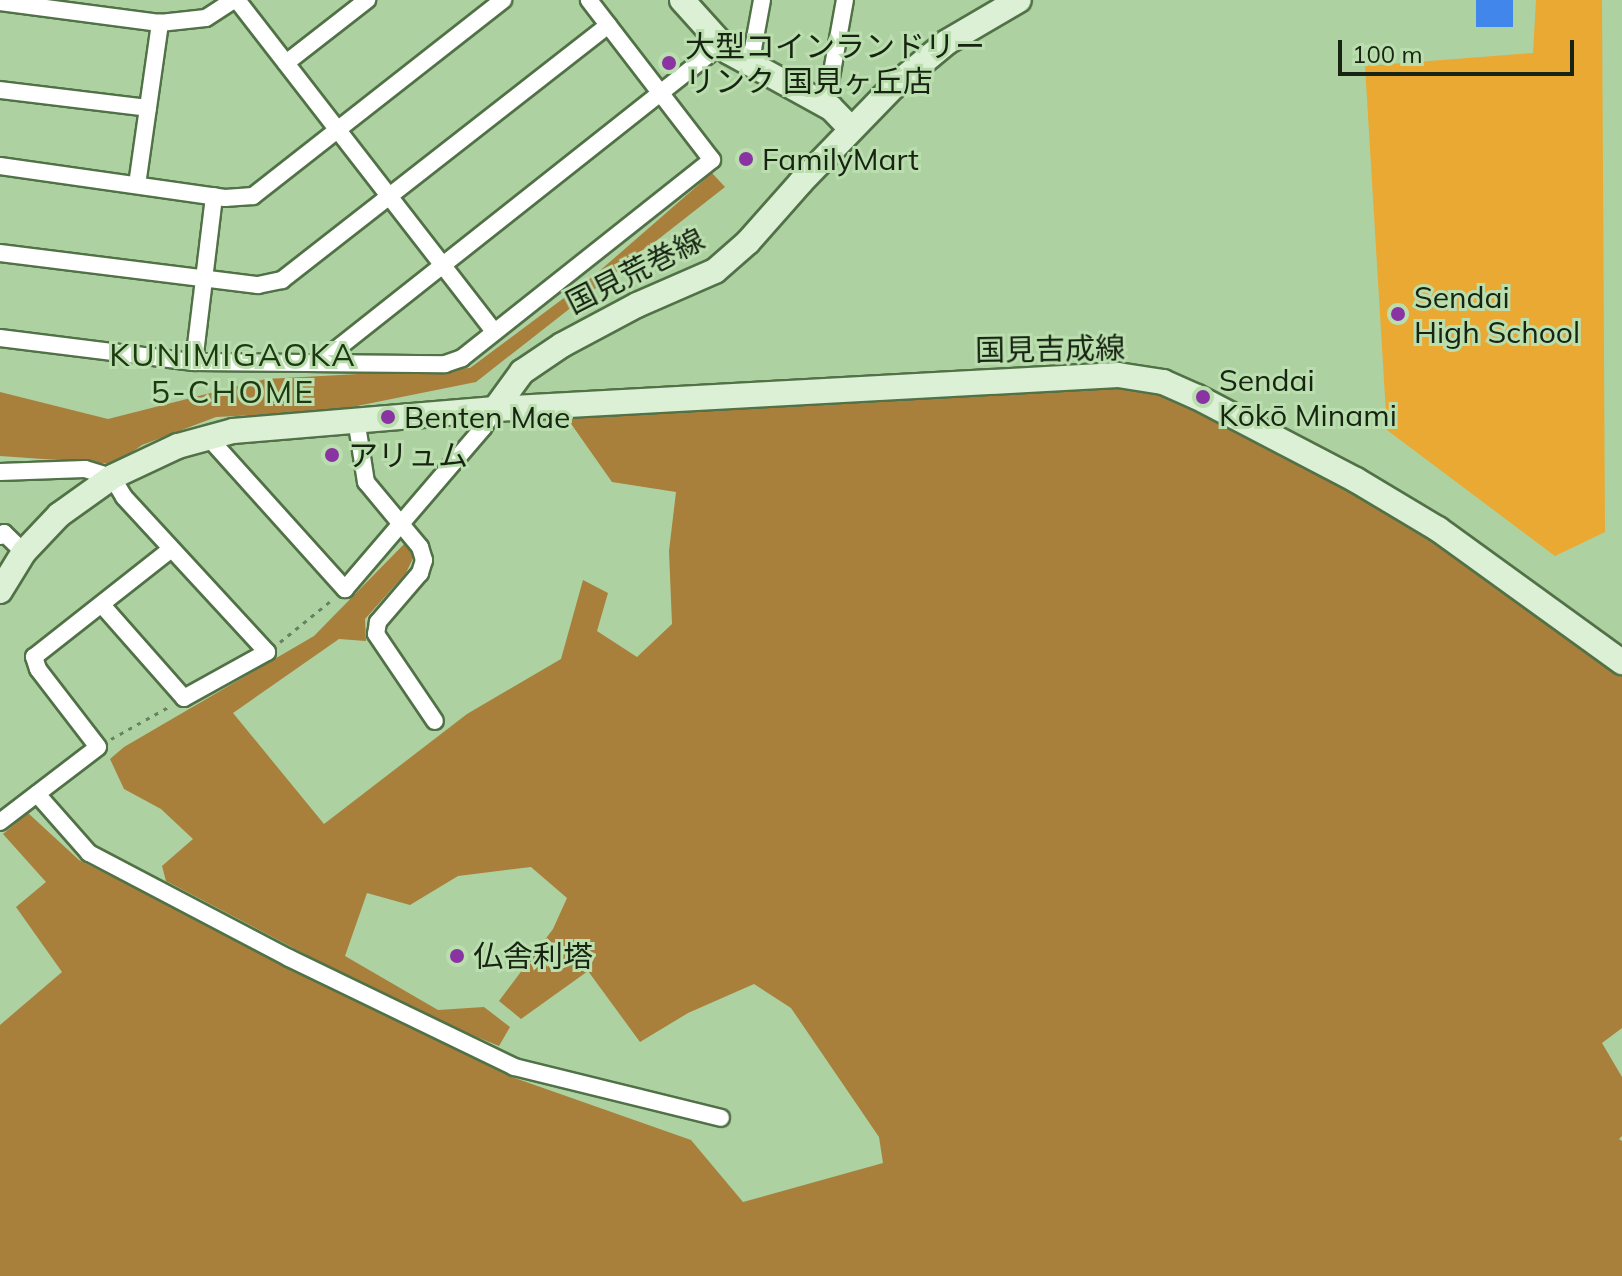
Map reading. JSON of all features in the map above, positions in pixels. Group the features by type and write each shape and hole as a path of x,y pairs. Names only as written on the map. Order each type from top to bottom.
{"street":[{"path":"0,2 160,23 206,18 235,0 494,331"},
{"path":"286,63 367,0"},
{"path":"0,166 214,196 253,196 503,0"},
{"path":"0,338 194,362 445,364 462,358 712,160 589,0"},
{"path":"682,0 721,45 746,63 822,103 851,129"},
{"path":"746,63 753,49 762,0"},
{"path":"822,103 828,90 845,0"},
{"name":"国見荒巻線","path":"495,409 522,372 562,345 637,305 715,271 748,242 851,129 947,42 1019,0"},
{"path":"137,185 160,23"},
{"path":"0,253 258,285 282,280 608,25"},
{"path":"319,363 721,45"},
{"path":"0,90 148,108"},
{"path":"194,362 214,196"},
{"name":"国見吉成線","path":"0,591 24,552 59,515 112,477 178,446 233,431 495,409 1118,375 1163,382 1356,480 1438,529 1622,662"},
{"path":"208,437 345,589 483,428 495,409"},
{"path":"356,419 366,482 420,547 424,560 420,573 378,622 376,634 435,721"},
{"path":"0,472 85,469 112,477 124,497 267,652 184,698 102,605"},
{"path":"0,536 4,533 24,552"},
{"path":"0,822 98,747 38,669 34,657 171,549"},
{"path":"37,794 89,853 289,958 514,1067 721,1118"}],"path":[{"path":"267,652 345,589"},
{"path":"98,747 184,698"}],"shaded area":[{"path":"1536,0 1602,0 1605,532 1555,556 1387,430 1365,66 1533,53"},
{"path":"712,173 725,187 476,382 332,411 216,417 142,445 115,464 0,456 0,392 108,419 266,379 470,368 596,274"},
{"path":"1114,384 1173,393 1434,535 1622,673 1622,1028 1602,1043 1622,1077 1622,1136 1619,1139 1622,1141 1622,1276 0,1276 0,1025 62,972 16,907 46,882 3,834 28,813 79,860 512,1077 691,1140 743,1202 883,1163 879,1137 791,1008 754,984 688,1013 640,1042 588,971 521,1019 499,1001 553,929 567,898 531,867 458,876 410,905 367,893 345,956 438,1010 484,1007 510,1027 499,1046 413,1011 166,881 162,866 193,839 161,809 124,789 110,759 124,747 314,636 407,541 414,556 406,573 365,619 366,641 339,639 233,713 324,824 467,714 561,659 583,580 608,593 597,631 637,657 672,624 669,551 676,492 612,482 567,418 585,412"}],"water":[{"path":"1476,0 1513,0 1513,27 1476,27"}],"place":[{"name":"大型コインランドリー リンク 国見ヶ丘店","path":"669,63"},
{"name":"FamilyMart","path":"746,159"},
{"name":"Sendai High School","path":"1398,314"},
{"name":"Sendai Kōkō Minami","path":"1203,397"},
{"name":"Benten Mae","path":"388,417"},
{"name":"アリュム","path":"332,455"},
{"name":"仏舎利塔","path":"457,956"}],"district":[{"name":"KUNIMIGAOKA 5-CHOME","path":"233,374"}]}
